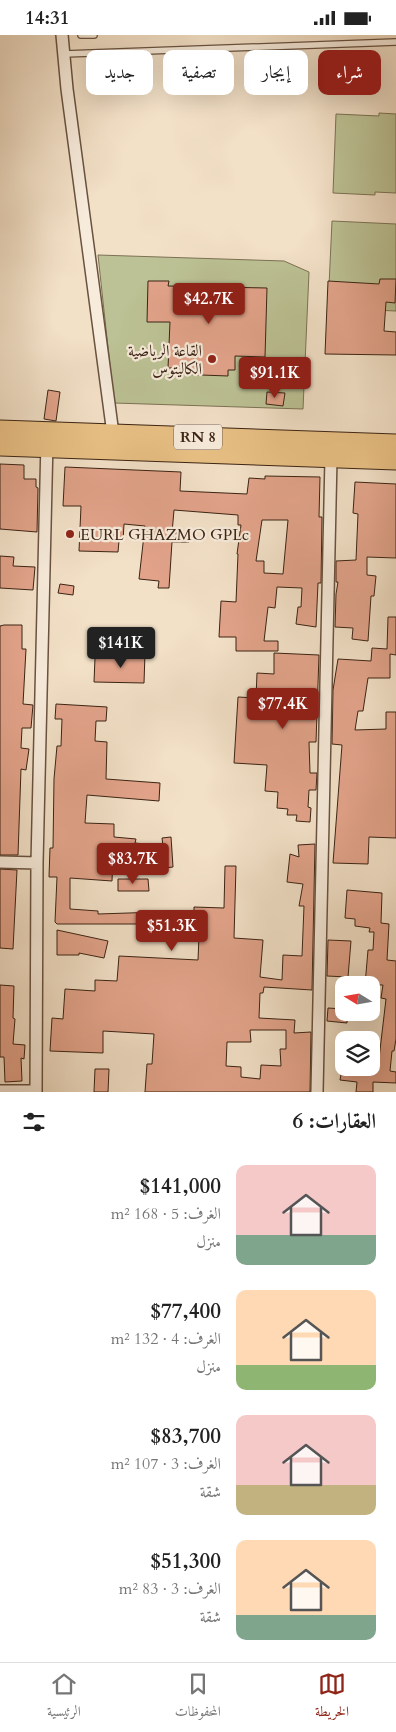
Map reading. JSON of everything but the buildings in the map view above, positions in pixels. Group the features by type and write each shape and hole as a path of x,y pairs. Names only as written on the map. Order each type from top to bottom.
{"main road":[{"name":"RN 8","path":"0,429 47,440 331,458 396,460"},
{"name":"RN 8","path":"0,446 113,434 396,444"}],"street":[{"path":"62,35 113,434"},
{"path":"0,1091 36,1092 37,863 47,440"},
{"path":"317,1092 331,458"},
{"path":"0,862 37,863"}],"lane":[{"path":"81,35 94,35"},
{"path":"64,54 396,42"}],"green space":[{"path":"379,113 396,114 396,193 375,192 375,195 333,193 336,114 379,116"},
{"path":"332,221 396,224 396,311 328,308"},
{"path":"98,255 284,261 309,272 303,409 114,403"}],"place":[{"name":"القاعة الرياضية الكاليتوس","path":"212,359"},
{"name":"EURL GHAZMO GPLc","path":"70,534"}]}
